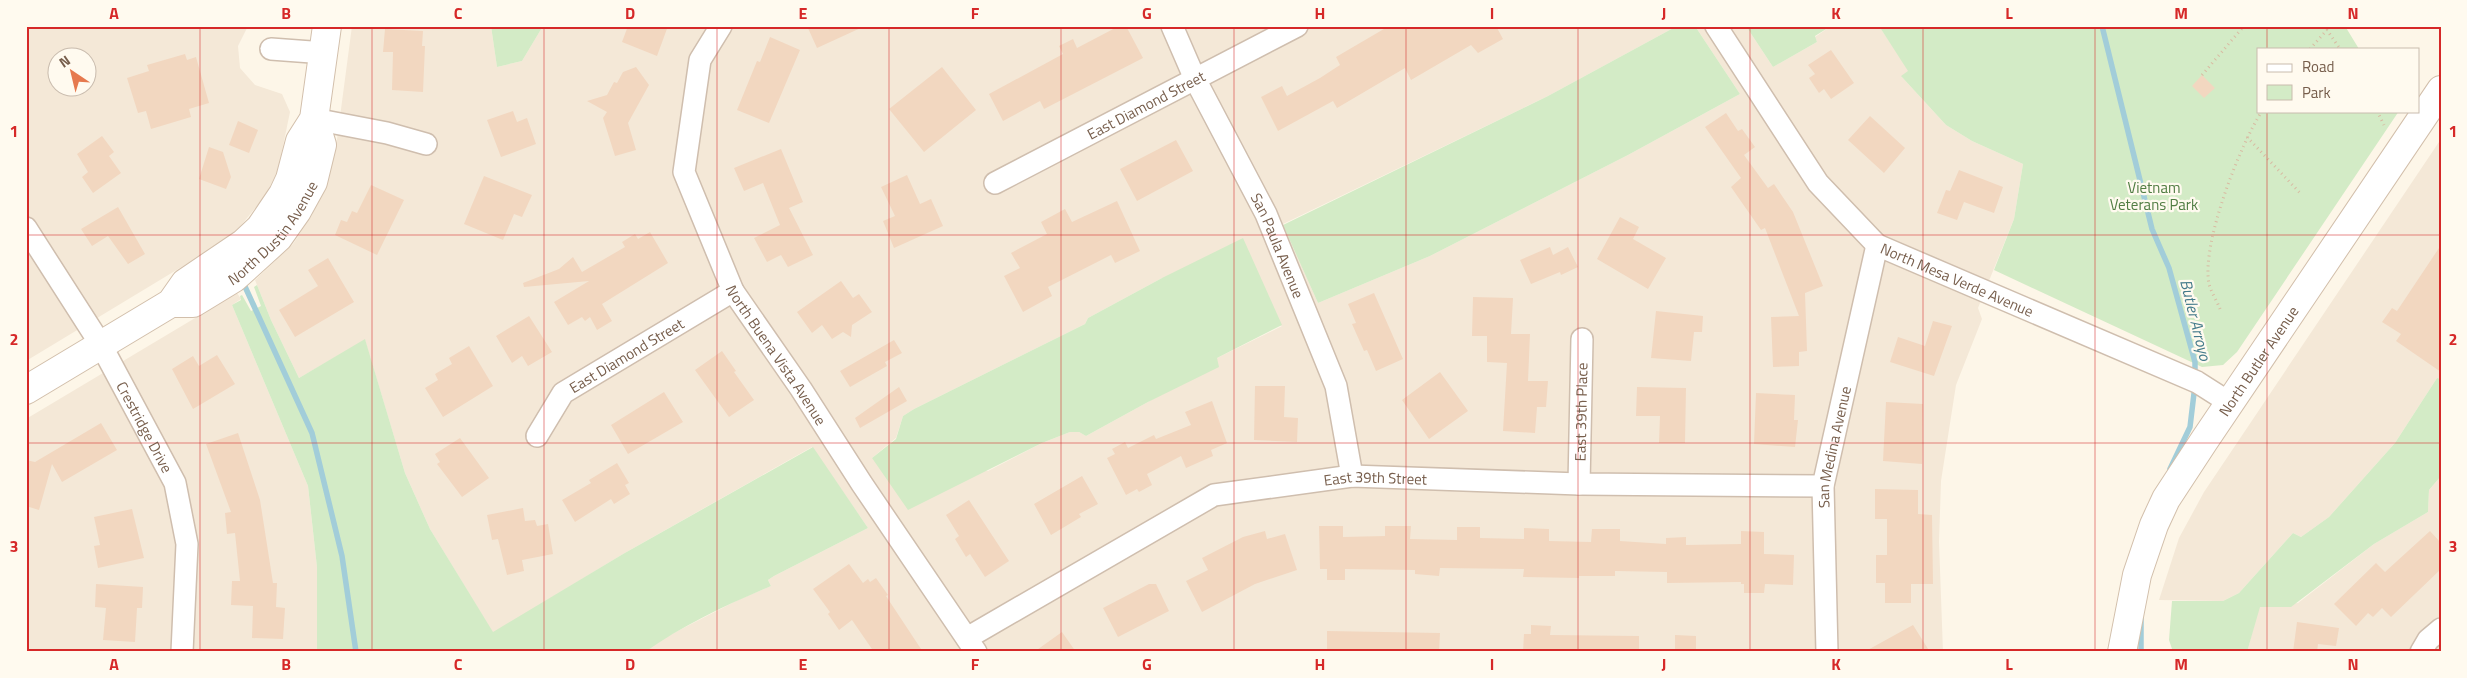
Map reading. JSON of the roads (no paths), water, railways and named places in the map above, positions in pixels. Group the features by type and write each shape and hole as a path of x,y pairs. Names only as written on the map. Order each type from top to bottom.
{"main road":[{"name":"North Dustin Avenue","path":"26,390 170,304 193,303 234,278 278,238 297,211 312,182 322,146 314,119 326,39"},
{"name":"North Butler Avenue","path":"2122,652 2137,575 2154,526 2166,499 2441,90"}],"street":[{"name":"North Buena Vista Avenue","path":"721,26 700,60 684,172 733,292 801,389 862,484 972,645"},
{"name":"San Paula Avenue","path":"1172,26 1194,79 1266,214 1336,386 1352,476"},
{"name":"East Diamond Street","path":"995,183 1297,26"},
{"name":"North Mesa Verde Avenue","path":"1716,26 1818,183 1877,245 2197,382 2230,403"},
{"path":"271,49 326,39"},
{"path":"314,119 387,133 426,144"},
{"name":"Crestridge Drive","path":"26,228 101,345 175,483 187,544 182,652"},
{"name":"San Medina Avenue","path":"1827,652 1823,486 1877,245"},
{"name":"East Diamond Street","path":"537,436 563,393 733,292"},
{"name":"East 39th Place","path":"1578,484 1582,340"},
{"name":"East 39th Street","path":"972,645 1214,496 1352,476 1578,484 1823,486"}],"waterway":[{"name":"Butler Arroyo","path":"2102,26 2152,229 2169,268 2195,362 2195,376"},
{"path":"242,280 312,433 342,556 356,652"},
{"name":"Butler Arroyo","path":"2170,469 2190,427 2195,385"},
{"name":"Butler Arroyo","path":"2141,619 2141,652"}],"park label":[{"name":"Vietnam Veterans Park","path":"2154,196"}]}
